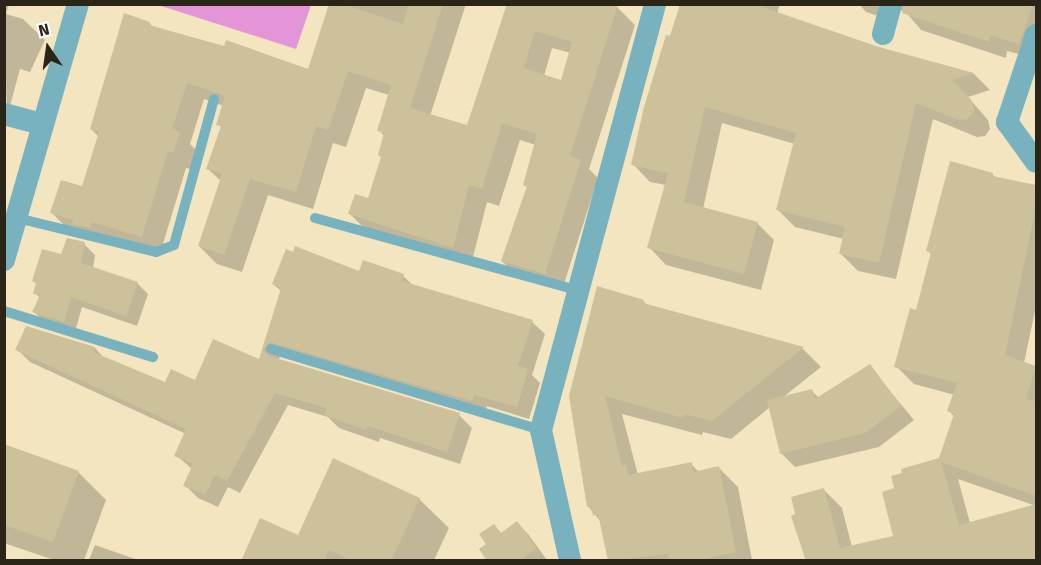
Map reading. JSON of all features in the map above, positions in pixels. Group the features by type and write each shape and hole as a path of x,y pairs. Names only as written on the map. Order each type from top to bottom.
{"street":[{"path":"4,260 78,4"},
{"path":"570,561 541,430 581,291 655,4"},
{"path":"883,34 891,4"},
{"path":"1036,35 1007,122 1036,162"},
{"path":"4,114 42,124"}],"lane":[{"path":"17,218 156,252 174,245 214,99"},
{"path":"315,218 581,291"},
{"path":"4,311 153,357"},
{"path":"271,349 541,430"}],"shaded area":[{"path":"311,4 296,49 158,5"}],"building":[{"path":"329,4 342,4 403,24 409,4 443,4 410,108 467,125 507,4 618,4 570,156 581,160 545,274 501,261 527,186 523,185 537,134 502,123 482,189 469,185 453,248 348,214 355,194 368,198 381,157 378,155 384,133 377,131 391,85 348,71 328,130 316,126 296,192 250,179 224,255 198,246 222,174 206,169 221,126 216,125 225,96 187,83 172,129 180,132 173,153 168,151 142,237 92,222 90,228 72,224 73,220 50,213 61,180 82,186 99,132 90,129 124,13 150,22 149,25 224,46 226,40 308,69","holes":["535,31 572,42 561,80 524,68"]},
{"path":"680,4 753,4 879,47 974,73 952,80 972,101 974,111 968,119 959,120 916,103 879,263 839,254 845,227 776,210 796,133 705,107 684,202 758,222 744,274 647,248 668,173 631,165 644,107 666,35 670,36"},
{"path":"904,4 1033,4 1019,44 990,35 989,42 902,13"},
{"path":"950,161 993,173 992,176 1036,185 1036,207 1005,355 1036,366 1026,399 1036,401 1036,496 941,462 959,525 1036,504 1036,560 806,561 791,516 795,514 791,497 824,488 840,548 893,536 882,492 894,488 891,476 902,473 901,469 939,458 954,414 947,411 957,383 894,367 910,308 916,310 931,252 926,251"},
{"path":"67,238 85,242 81,263 138,282 126,316 71,297 64,322 32,312 40,295 33,294 36,283 32,281 42,249 61,254"},
{"path":"295,246 359,271 363,260 404,274 402,281 533,320 518,366 528,369 517,407 474,395 472,401 269,342 264,350 269,356 460,413 447,452 368,426 366,430 324,415 327,408 275,393 227,481 215,475 205,495 183,486 193,464 174,456 186,429 15,350 26,326 95,347 93,352 165,382 171,369 195,380 213,339 259,359 281,288 272,284 286,249 293,252"},
{"path":"597,286 644,300 643,303 804,347 712,421 684,414 683,418 605,396 622,466 626,465 628,475 692,462 693,472 719,466 736,552 695,561 670,561 668,554 608,561 598,514 593,516 591,506 587,507 569,396"},
{"path":"870,364 901,406 865,433 780,454 767,400 812,389 815,399"},
{"path":"4,444 79,471 53,542 4,525"},
{"path":"333,458 420,498 391,561 352,561 329,550 324,561 241,561 260,518 298,535"},
{"path":"517,521 537,548 520,561 487,561 479,549 486,544 479,534 494,524 501,533"}]}
